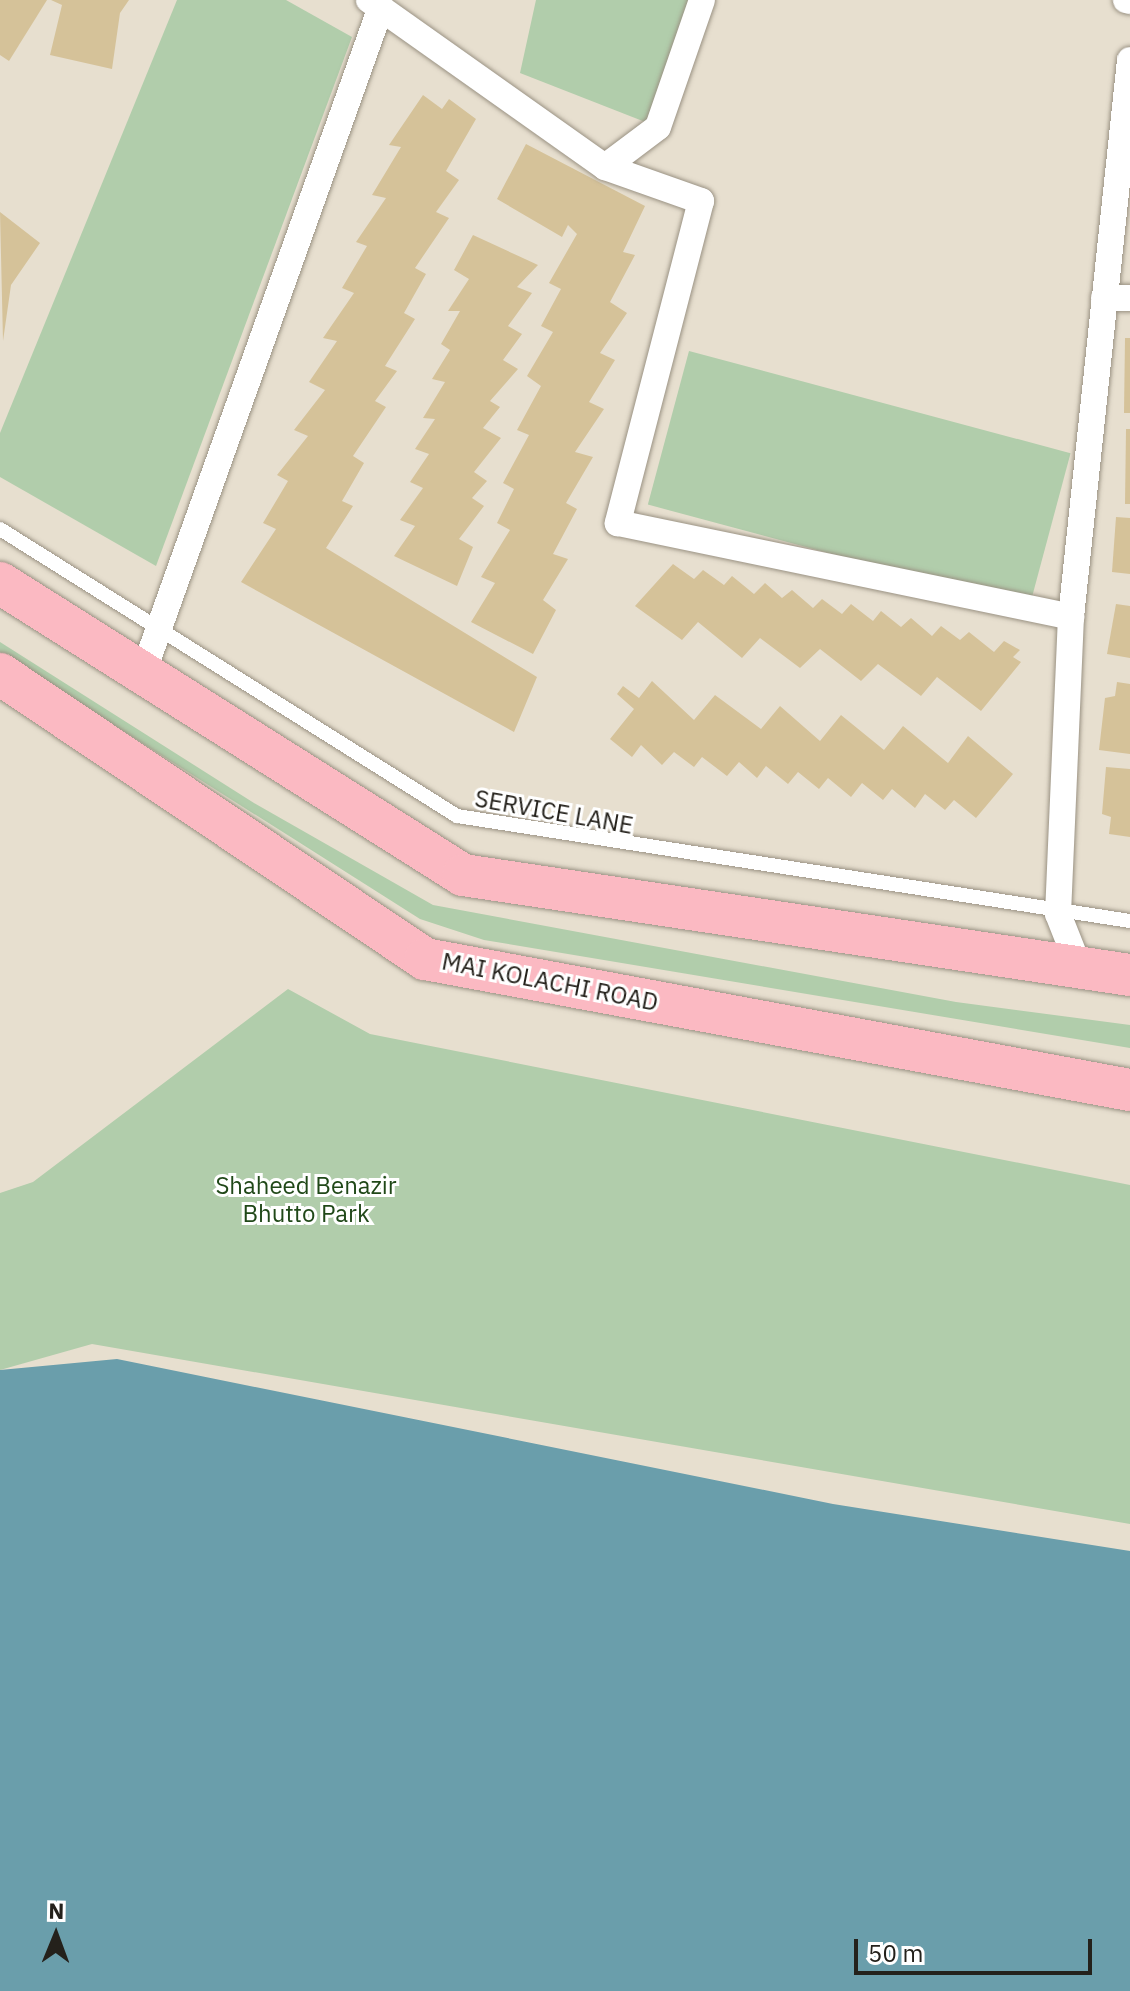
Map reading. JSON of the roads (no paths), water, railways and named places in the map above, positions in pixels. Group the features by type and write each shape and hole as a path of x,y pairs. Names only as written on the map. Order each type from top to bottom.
{"main road":[{"path":"0,583 463,875 1130,975"},
{"name":"MAI KOLACHI ROAD","path":"0,674 425,959 1130,1090"}],"street":[{"path":"605,167 658,127 702,0"},
{"path":"143,673 164,627 375,4 605,167 701,201 618,523 1071,617"},
{"path":"1079,967 1058,914 1071,617 1117,298 1130,60"}],"lane":[{"name":"SERVICE LANE","path":"0,529 164,627 457,816 1058,914 1130,921"}],"water":[{"path":"117,1359 833,1504 1130,1551 1130,1991 0,1991 0,1370"}],"park label":[{"name":"Shaheed Benazir Bhutto Park","path":"306,1200"}]}
